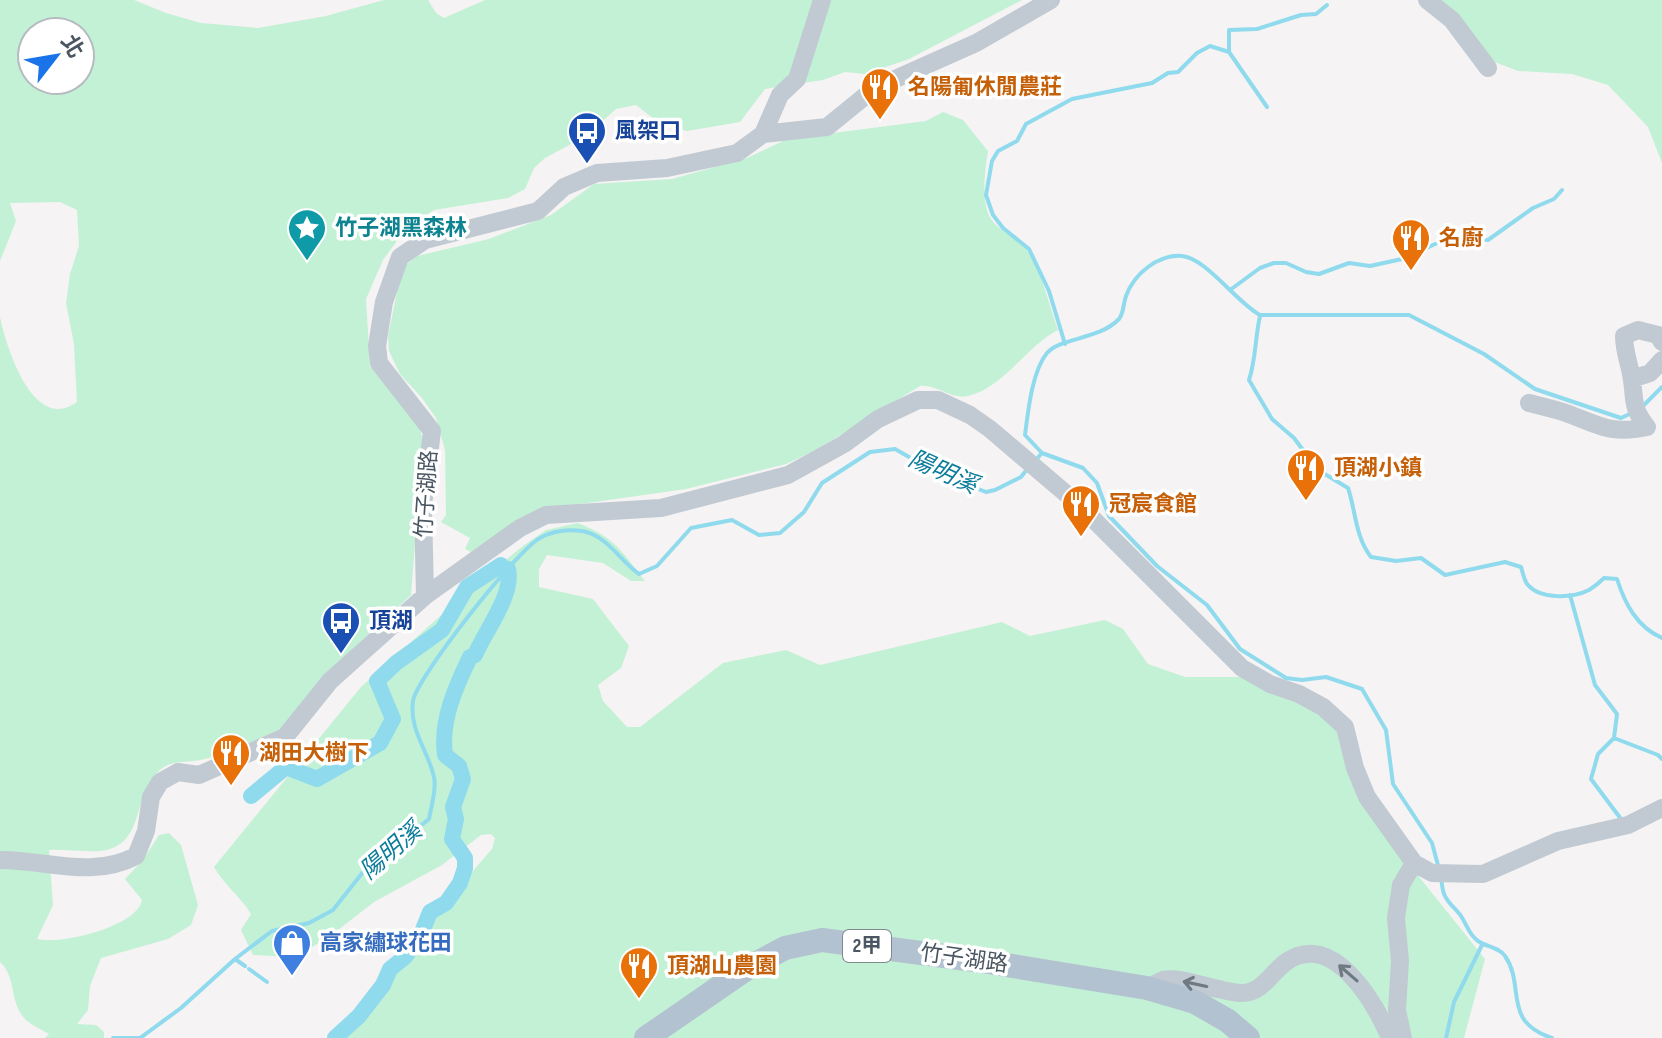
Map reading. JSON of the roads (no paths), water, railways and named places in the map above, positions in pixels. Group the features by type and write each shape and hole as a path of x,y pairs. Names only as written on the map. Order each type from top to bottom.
{"main road":[{"name":"竹子湖路","path":"646,1038 746,969 785,948 822,940 982,961 1147,988 1195,1002 1228,1021 1248,1038"}],"street":[{"path":"822,0 797,79 780,95 763,134 827,127 875,88 976,43 1051,0"},
{"path":"1427,0 1452,20 1488,68"},
{"name":"竹子湖路","path":"425,596 423,506 432,431 379,363 377,346 384,302 400,257 425,240 538,211 564,187 597,173 667,168 737,153 763,134"},
{"path":"1529,403 1612,431 1625,432 1646,422 1624,351 1624,336 1638,330 1658,335 1662,342"},
{"path":"1632,379 1650,373 1662,360"},
{"path":"0,860 90,869 114,866 136,856 146,831 151,797 160,782 178,772 199,775 285,737 330,681 425,596 520,528 546,515 661,508 788,475 844,444 878,419 918,400 938,400 970,415 1077,503 1242,668 1323,707 1345,727 1355,768 1367,797 1414,863 1440,874 1483,874 1558,841 1628,825 1662,808"},
{"path":"1403,1038 1397,1010 1400,961 1396,918 1401,885 1414,863"},
{"path":"1147,988 1166,979 1245,993 1258,989 1284,963 1298,955 1314,954 1332,960 1355,978 1373,1003 1390,1038"}],"waterway":[{"path":"1065,344 1049,291 1029,249 1003,228 993,215 986,195 992,161 998,151 1017,141 1026,124 1072,99 1152,83 1168,73 1178,72 1197,53 1210,46 1229,52 1229,30 1257,29 1301,15 1316,14 1327,5"},
{"path":"1229,52 1267,107"},
{"path":"1230,290 1260,268 1274,263 1286,263 1319,274 1349,263 1370,266 1402,259 1444,240 1488,240 1533,208 1554,199 1562,190"},
{"path":"1042,453 1025,435 1034,381 1047,353 1061,344 1111,326 1121,317 1126,296 1141,273 1156,262 1173,256 1182,256 1201,264 1260,315 1409,315 1484,354 1535,389 1621,418 1634,412"},
{"path":"1260,316 1249,380 1272,419 1294,438 1318,470 1348,488 1359,532 1371,557 1396,561 1421,558 1445,575 1505,562 1521,567 1528,585 1534,590 1557,596 1582,593 1604,578 1617,579 1633,614 1646,628 1662,638"},
{"path":"1641,408 1662,387"},
{"name":"陽明溪","path":"113,1038 140,1038 181,1008 235,959 272,931 309,923 333,910 363,872 429,819 435,782 414,722 413,701 418,688 469,615 511,565 540,538 566,530 591,533 639,574 657,566 691,528 732,520 759,535 780,533 804,512 822,483 870,452 895,449 939,474 986,492 1021,477 1028,468"},
{"name":"陽明溪","path":"1034,462 1042,453 1083,468 1097,483 1109,516 1157,566 1207,605 1240,649 1286,678 1326,677 1362,689 1386,730 1393,784 1432,843 1439,869"},
{"path":"251,796 286,767 317,779 380,743 393,719 377,681 396,663 442,630 467,587 501,565"},
{"path":"335,1038 359,1016 383,985 390,969 405,957 420,937 430,912 446,903 460,883 465,858 452,839 456,819 453,807 463,779 459,766 445,755 445,729 450,704 465,668 503,601 509,579 508,569"},
{"path":"1570,595 1595,685 1617,714 1614,738 1598,754 1591,779 1621,819"},
{"path":"1614,738 1662,759"},
{"path":"1441,877 1446,899 1461,916 1472,936 1505,956 1511,967 1520,1012 1526,1022 1536,1031 1552,1038"},
{"path":"1446,1038 1454,1002 1482,945"},
{"path":"235,959 245,966"},
{"path":"249,969 267,982"}],"place":[{"name":"名陽匍休閒農莊","path":"880,121"},
{"name":"風架口","path":"587,165"},
{"name":"竹子湖黑森林","path":"307,262"},
{"name":"名廚","path":"1411,272"},
{"name":"頂湖小鎮","path":"1306,502"},
{"name":"冠宸食館","path":"1081,538"},
{"name":"頂湖","path":"341,655"},
{"name":"湖田大樹下","path":"231,787"},
{"name":"高家繡球花田","path":"292,977"},
{"name":"頂湖山農園","path":"639,1000"}]}
